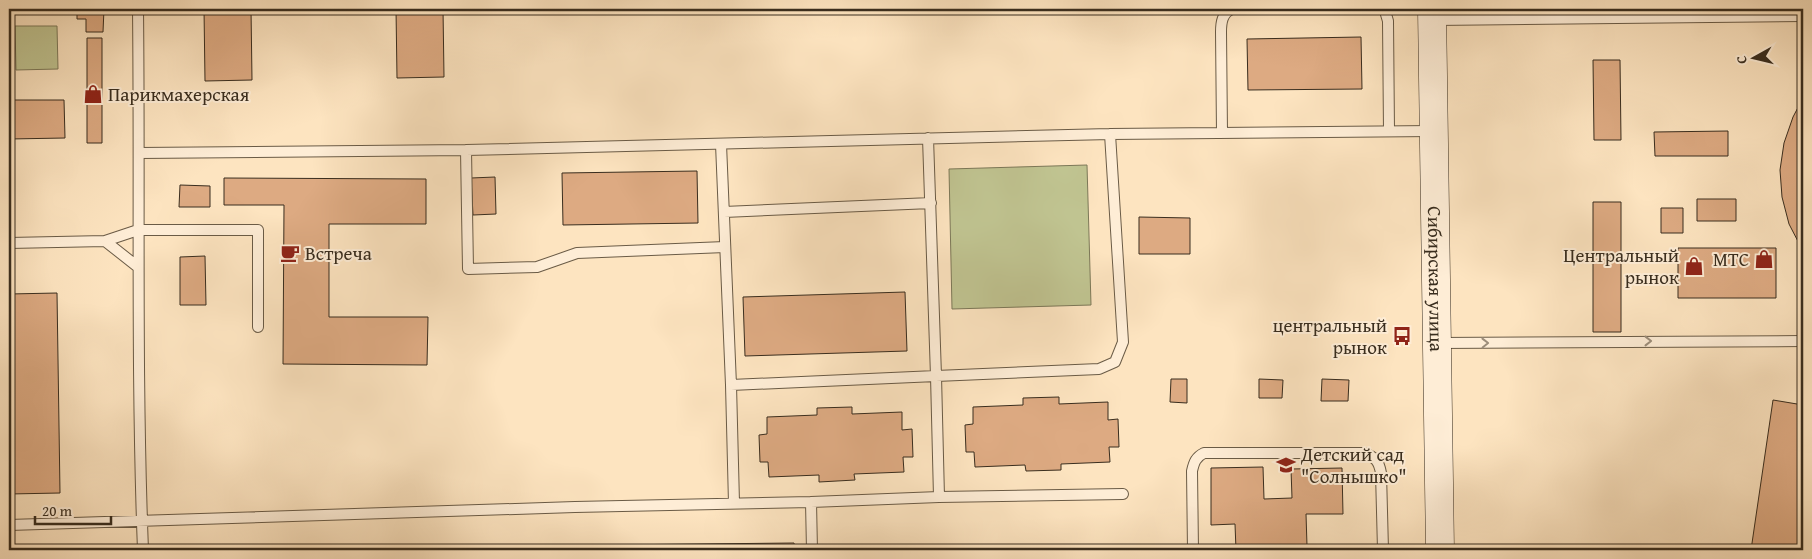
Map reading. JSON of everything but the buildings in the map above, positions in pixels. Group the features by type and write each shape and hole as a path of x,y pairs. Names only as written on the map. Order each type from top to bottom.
{"street":[{"name":"Сибирская улица","path":"1432,14 1440,550"}],"lane":[{"path":"138,9 138,267 143,550"},
{"path":"1222,133 1221,26 1222,19 1227,10 1232,9"},
{"path":"1381,9 1385,11 1388,21 1389,131"},
{"path":"1432,14 1803,16"},
{"path":"139,154 466,150 1110,134 1434,131"},
{"path":"731,385 1100,369 1115,362 1123,342 1110,134"},
{"path":"928,138 940,497"},
{"path":"721,144 734,503"},
{"path":"466,150 468,269 537,267 577,252 725,247"},
{"path":"724,212 931,203"},
{"path":"9,243 106,241 138,230 258,230 258,327"},
{"path":"106,241 138,267"},
{"path":"1437,343 1803,341"},
{"path":"1193,550 1192,471 1198,455 1204,453 1364,453 1373,457 1379,462 1381,473 1383,550"},
{"path":"9,525 940,497 1123,494"},
{"path":"812,502 812,550"}],"green space":[{"path":"15,26 57,26 58,69 16,70"},
{"path":"1087,165 1091,305 952,309 949,169"}],"place":[{"name":"Парикмахерская","path":"93,94"},
{"name":"Встреча","path":"290,253"},
{"name":"МТС","path":"1764,259"},
{"name":"Центральный рынок","path":"1694,266"},
{"name":"центральный рынок","path":"1402,336"},
{"name":"Детский сад \"Солнышко\"","path":"1286,465"}]}
